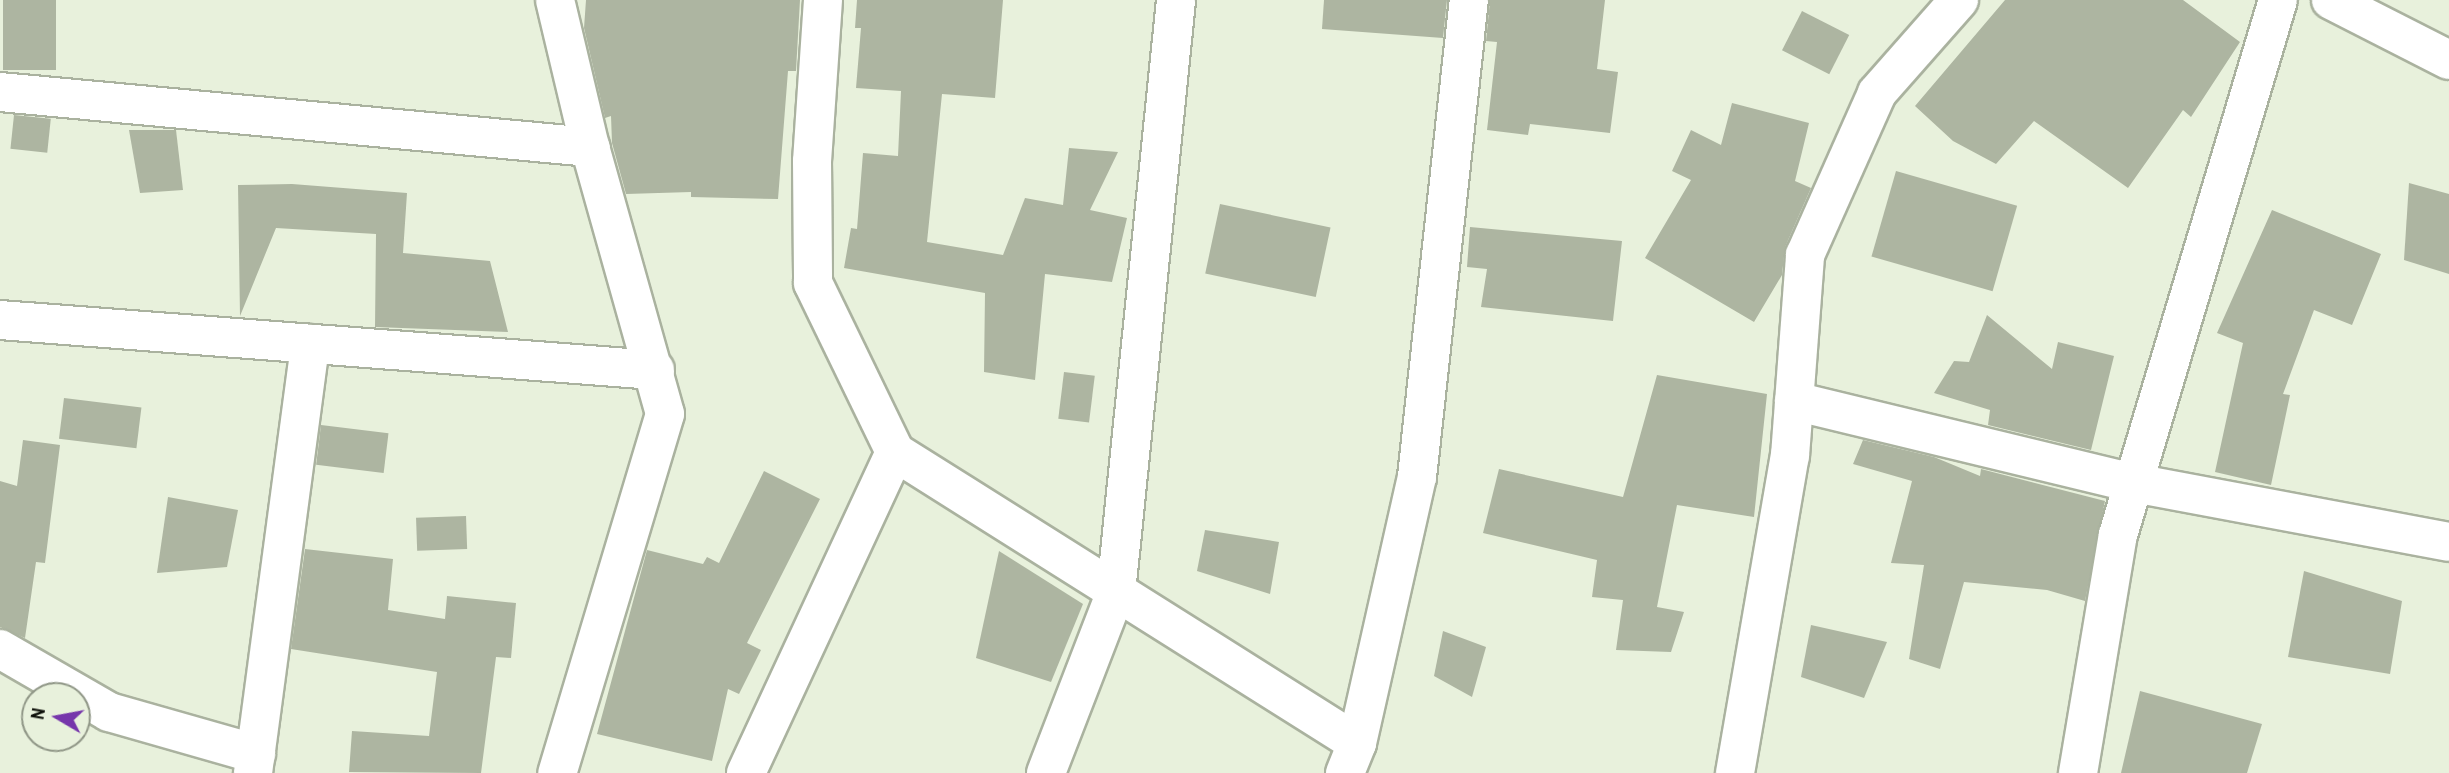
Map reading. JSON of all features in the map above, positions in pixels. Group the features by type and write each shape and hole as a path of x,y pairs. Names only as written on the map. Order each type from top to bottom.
{"street":[{"path":"555,0 590,147 655,370 665,414 557,773"},
{"path":"822,0 812,161 813,283 895,452 1116,592 1351,758 1417,477 1469,0"},
{"path":"1046,773 1116,592 1176,0"},
{"path":"1735,773 1790,456 1805,255 1877,93 1959,0"},
{"path":"2078,773 2118,535 2278,0"},
{"path":"2331,0 2449,60"},
{"path":"4,99 590,147"},
{"path":"0,320 655,370"},
{"path":"0,649 109,712 254,763 310,344"},
{"path":"1794,401 2134,483 2449,542"},
{"path":"746,773 895,452"}],"building":[{"path":"3,0 56,0 56,70 3,70"},
{"path":"586,0 800,0 796,71 788,71 778,199 691,197 691,192 626,194 612,143 611,116 605,118 584,28"},
{"path":"857,0 1003,0 995,98 942,94 927,242 1003,255 1025,198 1063,205 1069,148 1118,152 1090,210 1127,218 1112,282 1045,274 1035,380 984,372 985,293 844,268 851,228 857,229 863,153 898,156 901,91 856,88 861,28 855,28"},
{"path":"1324,0 1447,0 1443,38 1322,29"},
{"path":"1490,0 1605,0 1597,69 1618,72 1610,133 1530,124 1528,135 1487,130 1497,42 1486,41"},
{"path":"2005,0 2183,0 2240,42 2191,117 2183,110 2128,188 2034,121 1996,164 1953,141 1915,106"},
{"path":"1802,11 1849,35 1829,74 1782,50"},
{"path":"1732,103 1809,123 1795,181 1811,188 1785,247 1782,275 1754,322 1645,258 1691,180 1672,171 1691,130 1721,145"},
{"path":"14,115 51,119 47,153 10,149"},
{"path":"129,130 176,130 183,190 140,193"},
{"path":"1896,171 2017,206 1993,291 1871,257"},
{"path":"2409,183 2449,194 2449,274 2404,260"},
{"path":"292,184 407,193 403,253 490,261 508,332 375,327 376,234 276,228 240,316 238,185"},
{"path":"1220,204 1331,227 1316,297 1205,273"},
{"path":"2272,210 2381,254 2352,325 2314,310 2283,394 2290,395 2271,485 2215,472 2243,343 2217,333"},
{"path":"1470,227 1622,241 1613,321 1481,307 1487,269 1467,267"},
{"path":"1987,315 2052,369 2058,342 2114,356 2091,450 1988,425 1990,410 1934,393 1954,361 1969,362"},
{"path":"1064,372 1095,376 1089,422 1058,419"},
{"path":"1657,375 1767,394 1754,517 1677,505 1657,607 1684,612 1671,652 1616,650 1623,600 1592,597 1597,560 1483,533 1499,469 1623,497"},
{"path":"64,398 141,408 136,448 59,439"},
{"path":"321,425 388,433 384,473 316,465"},
{"path":"23,440 60,445 45,563 36,562 25,638 0,627 0,481 17,486"},
{"path":"1863,440 1934,457 1980,476 1981,469 2105,501 2085,601 2047,590 1964,582 1940,669 1909,659 1924,565 1891,563 1912,481 1853,464"},
{"path":"764,471 820,499 747,643 761,650 739,694 728,689 712,761 597,734 647,550 703,564 707,557 719,563"},
{"path":"168,497 238,510 227,567 157,573"},
{"path":"466,516 467,549 417,551 416,518"},
{"path":"1205,530 1279,542 1270,594 1197,571"},
{"path":"305,549 393,559 388,610 445,619 447,596 516,603 511,658 496,657 481,773 349,772 352,731 429,736 437,672 291,649"},
{"path":"999,551 1083,604 1051,682 976,658"},
{"path":"2304,571 2402,601 2390,674 2288,657"},
{"path":"1811,625 1887,642 1864,698 1801,677"},
{"path":"1443,631 1486,647 1472,697 1434,676"},
{"path":"2140,691 2262,724 2247,773 2121,773"}]}
